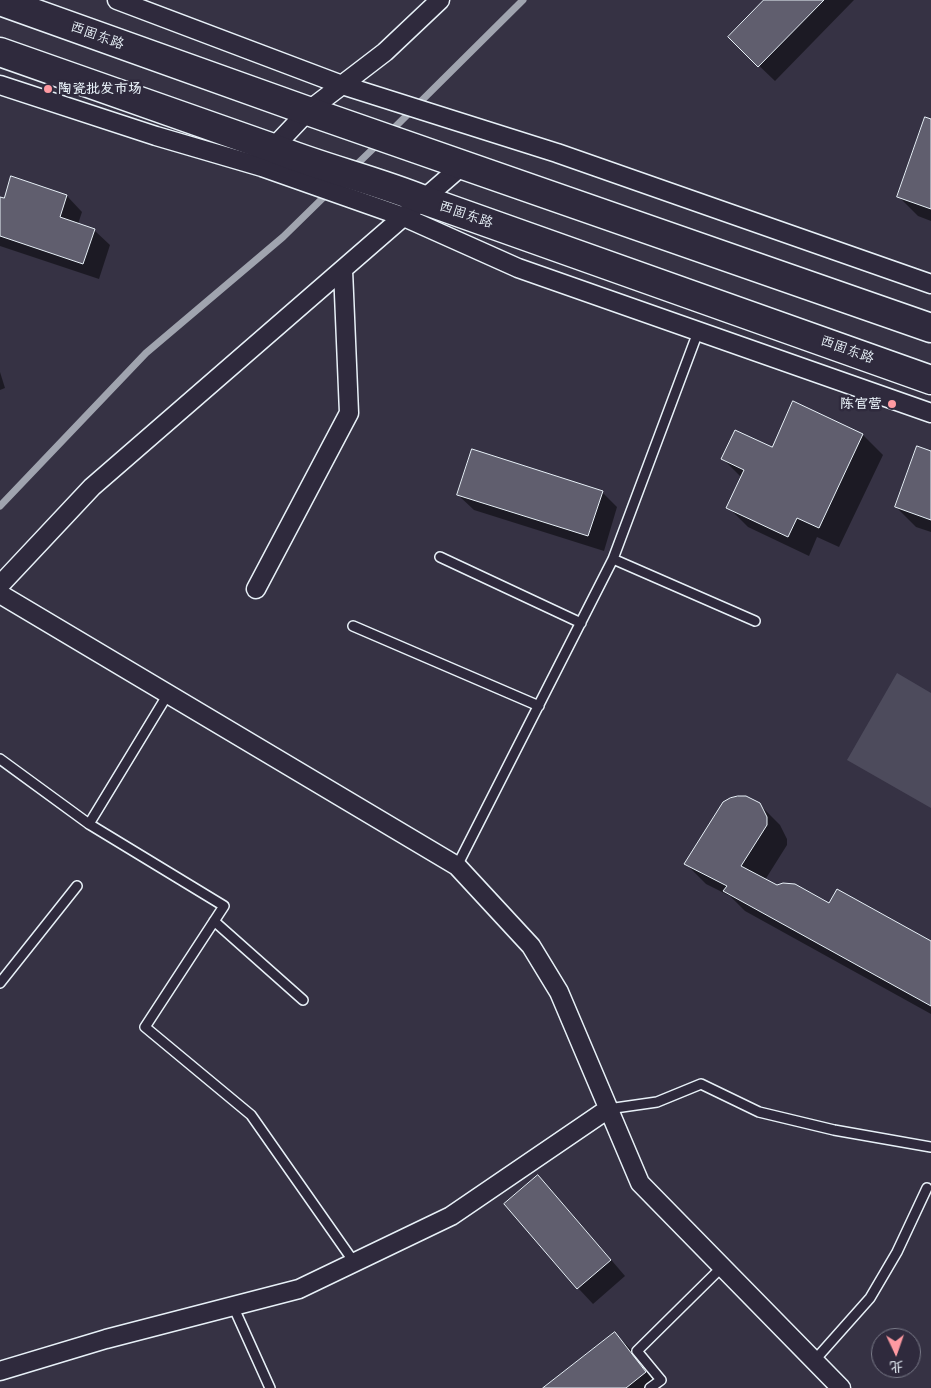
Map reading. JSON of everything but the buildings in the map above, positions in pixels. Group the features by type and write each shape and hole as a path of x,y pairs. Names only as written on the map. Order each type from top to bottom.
{"main road":[{"name":"西固东路","path":"0,1 320,115 931,328"},
{"name":"西固东路","path":"0,52 273,148 290,166 931,380"}],"street":[{"path":"117,0 342,85 557,153 931,284"},
{"path":"273,148 320,115 342,85 385,52 440,0"},
{"path":"0,85 156,136 290,166"},
{"path":"0,585 92,487 343,270 402,204 464,164"},
{"path":"402,204 518,268 931,413"},
{"path":"256,589 349,413 343,270"},
{"path":"0,594 457,866 531,946 559,992 640,1183 841,1388"},
{"path":"0,1371 106,1339 298,1289 451,1216 608,1108"}],"lane":[{"path":"457,866 614,559 698,332"},
{"path":"440,558 581,623"},
{"path":"614,559 755,621"},
{"path":"353,626 538,706"},
{"path":"89,824 168,694"},
{"path":"0,758 89,824 224,906 145,1027 251,1115 354,1262"},
{"path":"0,983 77,886"},
{"path":"214,921 303,1000"},
{"path":"608,1108 658,1102 701,1084 759,1112 834,1130 931,1148"},
{"path":"814,1361 870,1298 897,1252 927,1188"},
{"path":"650,1388 661,1380 637,1351 722,1267"},
{"path":"233,1306 270,1388"}],"shaded area":[{"path":"897,673 931,693 931,808 847,760"}],"waterway":[{"path":"390,132 523,0"},
{"path":"352,169 379,143"},
{"path":"0,506 146,353 283,237 329,192"}],"place":[{"name":"陶瓷批发市场","path":"48,89"},
{"name":"陈官营","path":"892,404"}]}
